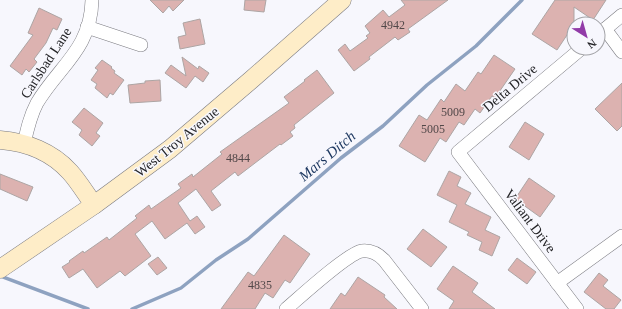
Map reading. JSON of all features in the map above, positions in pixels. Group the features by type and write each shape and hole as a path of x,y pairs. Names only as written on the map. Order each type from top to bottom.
{"street":[{"name":"Carlsbad Lane","path":"24,144 37,103 50,83 80,45 87,28 92,0"},
{"name":"West Troy Avenue","path":"6,265 94,205 170,150 342,0"},
{"path":"606,28 622,15"},
{"path":"87,28 141,45"},
{"path":"606,37 622,52"},
{"name":"Delta Drive","path":"458,152 572,56"},
{"path":"0,140 34,147 49,155 70,172 94,205"},
{"name":"Valiant Drive","path":"458,152 577,309"},
{"path":"557,283 622,236"},
{"path":"286,309 348,257 358,252 368,251 376,254 384,260 422,309"}],"building":[{"path":"150,0 184,0 173,11 169,6 163,13"},
{"path":"245,0 266,0 264,12 244,10"},
{"path":"401,0 448,0 408,29 410,32 398,40 395,37 369,57 370,59 354,71 338,50 345,44 350,51 368,38 366,36 370,33 365,26 383,10 389,17 405,5"},
{"path":"555,0 606,0 596,16 587,16 574,7 574,16 566,16 566,36 557,50 532,34"},
{"path":"39,8 62,19 57,30 53,28 46,43 34,59 37,62 29,72 26,69 22,75 10,66 33,35 28,33"},
{"path":"200,19 205,44 180,49 178,37 186,35 183,23"},
{"path":"494,55 515,69 495,98 492,96 480,113 475,109 464,125 459,122 446,142 440,138 425,162 399,146 419,115 427,120 441,99 444,102 456,84 465,91 478,72 481,74"},
{"path":"182,57 198,69 199,66 209,73 203,82 195,76 186,88 165,73 171,65 186,76"},
{"path":"102,60 112,67 111,68 115,71 114,73 124,80 113,95 110,93 107,98 95,88 97,84 91,80 98,70 95,68"},
{"path":"317,70 334,93 294,125 295,128 290,132 293,136 238,176 235,172 211,191 221,205 212,211 196,189 178,203 190,221 197,216 205,227 195,234 187,223 165,239 152,221 135,234 151,256 125,276 120,271 97,288 83,269 69,278 62,267 70,262 69,261 83,251 84,253 107,237 109,240 137,218 135,216 149,205 151,209 181,188 178,184 192,174 193,177 222,154 220,152 289,103 284,97"},
{"path":"160,80 161,101 130,103 128,85 145,83 145,81"},
{"path":"622,83 622,126 617,131 595,109"},
{"path":"84,108 103,123 96,133 100,136 92,146 79,135 82,130 72,122"},
{"path":"525,122 544,134 529,160 509,147"},
{"path":"449,171 461,177 457,186 471,193 465,204 491,217 485,230 500,237 492,256 479,250 482,242 467,235 469,232 449,222 457,205 437,195"},
{"path":"0,174 33,187 27,201 0,189"},
{"path":"529,178 555,196 540,217 515,199"},
{"path":"423,229 447,247 431,267 407,249"},
{"path":"284,235 310,254 290,283 285,280 273,298 265,293 255,309 221,309 248,272 254,276"},
{"path":"158,257 167,268 157,275 148,264"},
{"path":"517,258 536,272 527,284 508,270"},
{"path":"453,266 478,283 472,292 495,309 449,309 454,301 437,289"},
{"path":"599,273 608,280 603,286 621,300 614,309 606,309 584,292"},
{"path":"358,277 385,295 384,297 397,309 330,309 341,293 345,296"}],"waterway":[{"name":"Mars Ditch","path":"132,309 181,288 216,260 248,239 341,158 383,126 427,85 476,46 522,0"},
{"name":"Mars Ditch","path":"0,276 88,309"}]}
